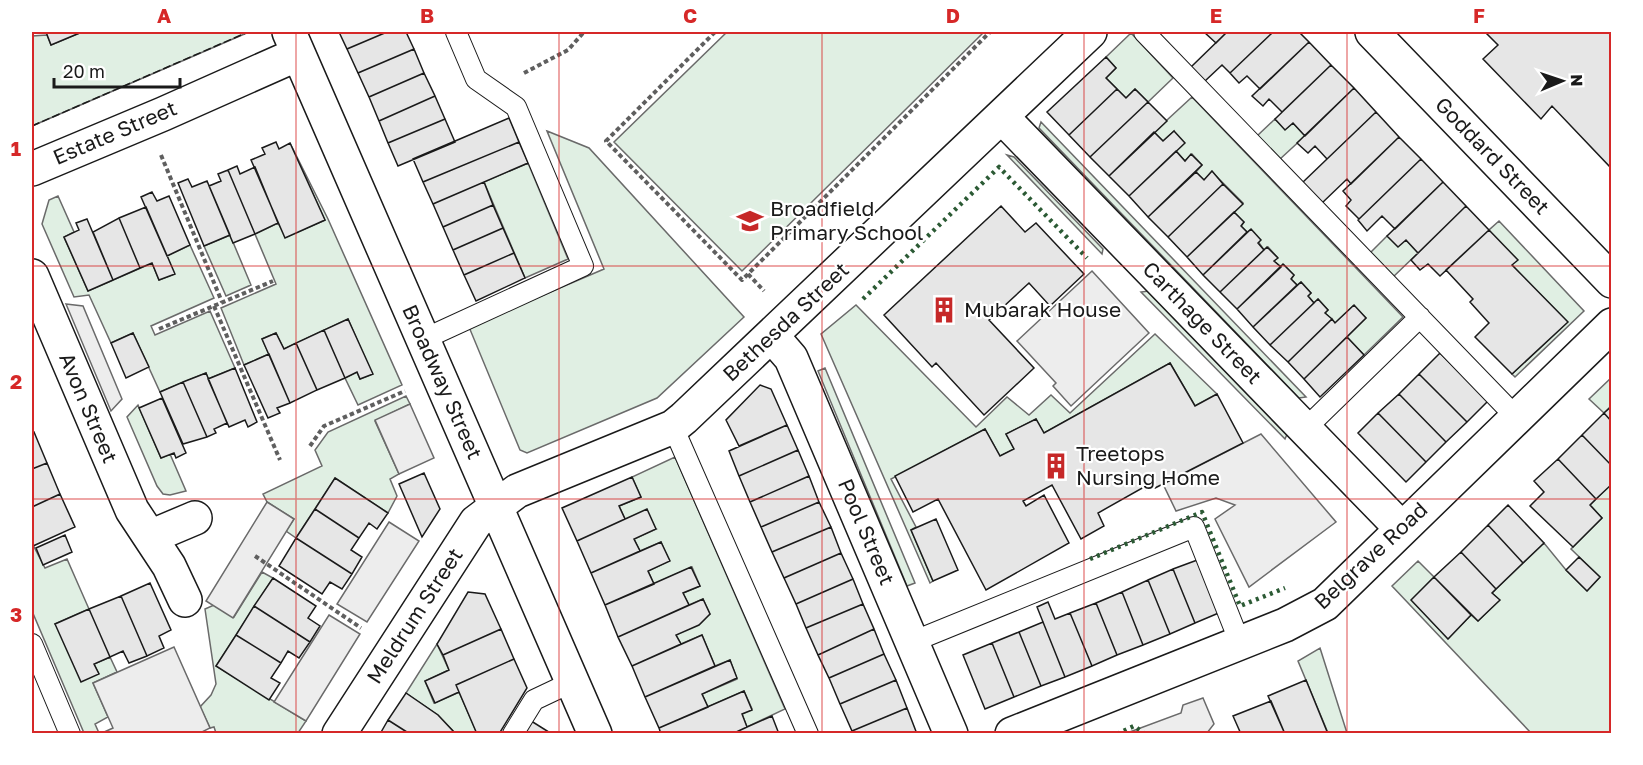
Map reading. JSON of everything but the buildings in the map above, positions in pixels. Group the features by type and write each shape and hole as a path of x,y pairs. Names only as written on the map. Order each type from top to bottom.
{"street":[{"name":"Bethesda Street","path":"497,505 531,485 673,427 772,336 1090,32"},
{"name":"Goddard Street","path":"1372,32 1611,281"},
{"name":"Broadway Street","path":"293,43 388,265 424,339 497,505 595,734"},
{"name":"Estate Street","path":"32,168 163,114 293,43"},
{"name":"Carthage Street","path":"1002,117 1402,529"},
{"name":"Avon Street","path":"32,276 132,510 169,566 185,600"},
{"name":"Belgrave Road","path":"1012,734 1285,626 1325,604 1611,325"},
{"name":"Pool Street","path":"772,336 790,354 951,734"},
{"name":"Meldrum Street","path":"339,734 476,522 497,505"},
{"path":"150,537 195,518"}],"lane":[{"path":"424,339 583,266 516,106 476,79 456,32"},
{"path":"1144,32 1516,417"},
{"path":"1305,429 1420,317"},
{"path":"673,427 808,734"},
{"path":"912,642 1194,527 1240,643"},
{"path":"32,644 70,734"},
{"path":"513,734 534,700 572,682"}],"path":[{"path":"515,66 524,73 568,50 584,32"},
{"path":"715,32 606,141 742,280 990,32"},
{"path":"157,146 222,302"},
{"path":"748,273 767,295"},
{"path":"159,329 273,281"},
{"path":"214,306 280,460"},
{"path":"310,446 324,426 414,387"},
{"path":"255,556 371,634"}],"green space":[{"path":"82,32 249,32 32,126 32,36 47,35 51,45"},
{"path":"727,32 984,32 742,271 614,142"},
{"path":"1131,33 1173,78 1148,102 1135,89 1126,98 1106,78 1116,68 1106,57"},
{"path":"1192,97 1403,317 1364,355 1347,337 1366,318 1353,306 1335,323 1325,313 1328,310 1318,299 1314,303 1308,296 1311,293 1301,282 1297,285 1291,279 1294,275 1284,265 1281,267 1274,261 1277,257 1268,247 1264,250 1250,230 1247,232 1241,226 1244,222 1234,212 1243,203 1212,172 1204,180 1196,172 1202,165 1192,154 1185,161 1176,151 1174,131 1163,141 1154,132"},
{"path":"1275,119 1285,129 1293,123 1305,136 1279,160 1257,136"},
{"path":"1041,122 1306,397 1299,398 1039,128"},
{"path":"547,131 589,148 744,317 657,398 527,453 520,450 469,327 604,269"},
{"path":"290,143 328,219 402,385 358,405 345,378 357,372 360,379 372,374 348,319 284,349 276,333 262,339 269,354 244,365 221,308 276,284 255,234 278,223 286,237 325,220"},
{"path":"1007,155 1014,157 1103,249 1102,254"},
{"path":"528,163 568,259 525,278 484,182"},
{"path":"58,196 74,232 64,237 88,291 152,263 159,280 174,274 167,256 190,245 214,298 151,326 155,335 210,311 235,368 208,379 206,373 160,392 133,333 111,343 89,295 74,297 42,224 49,200"},
{"path":"1499,221 1584,311 1515,377 1512,374 1567,322 1512,265 1489,230"},
{"path":"230,235 251,285 226,296 204,246"},
{"path":"1387,236 1406,240 1418,253 1392,278 1369,254"},
{"path":"1149,291 1288,432 1285,439 1141,292"},
{"path":"856,305 976,427 1007,397 1029,415 1051,395 1070,413 1155,334 1217,394 1195,406 1170,363 1044,433 1036,419 1006,434 1014,449 1000,456 985,429 891,479 916,527 911,530 933,581 930,583 821,334"},
{"path":"825,368 915,583 907,586 818,371"},
{"path":"1611,378 1611,406 1604,413 1589,399"},
{"path":"406,396 410,404 375,421 399,474 390,479 397,496 388,513 335,478 296,538 286,531 294,519 267,502 263,494 322,466 315,450 328,432"},
{"path":"138,405 161,458 170,454 186,491 170,495 163,494 157,486 127,417"},
{"path":"675,457 785,709 747,727 742,714 752,709 744,691 708,707 702,694 737,679 730,660 715,666 702,635 681,644 676,635 710,614 703,599 689,605 683,593 700,586 692,567 654,584 648,571 669,561 661,542 640,551 634,539 656,529 625,519 619,506 641,497 632,477"},
{"path":"1611,484 1611,733 1531,733 1392,586 1418,561 1434,577 1412,600 1448,639 1471,615 1478,621 1499,600 1492,593 1544,543 1587,591 1600,577 1571,549 1602,518 1590,505"},
{"path":"32,543 45,568 67,559 89,609 55,624 99,674 94,664 110,657 117,672 93,683 108,717 95,724 99,733 84,733 32,611"},
{"path":"262,572 273,578 216,666 306,721 298,733 216,733 214,727 210,728 200,707 211,695 216,684 205,609 214,605 234,617"},
{"path":"437,644 449,670 425,681 434,703 459,692 477,733 455,733 438,715 406,693"},
{"path":"1320,648 1347,733 1328,733 1298,661"}],"shaded area":[{"path":"1092,271 1149,333 1071,406 1053,386 1056,383 1017,341"},
{"path":"66,304 83,306 122,399 111,411"},
{"path":"410,404 434,458 399,474 375,420"},
{"path":"1261,434 1336,522 1249,587 1215,519 1235,505 1216,498 1176,511 1163,484"},
{"path":"267,502 294,519 233,618 206,601"},
{"path":"389,522 419,541 367,622 337,604"},
{"path":"329,615 360,634 306,721 274,702"},
{"path":"174,647 210,728 198,734 102,733 113,728 93,683"},
{"path":"1203,698 1214,724 1207,733 1127,733 1181,713 1183,705"}],"hedge":[{"path":"863,299 999,167 1087,258"},
{"path":"1090,559 1202,512 1240,606 1285,588"},
{"path":"1117,734 1134,726 1145,734"}],"fence":[{"path":"32,126 248,32"}],"place":[{"name":"Broadfield Primary School","path":"750,221"},
{"name":"Mubarak House","path":"944,310"},
{"name":"Treetops Nursing Home","path":"1056,466"}]}
